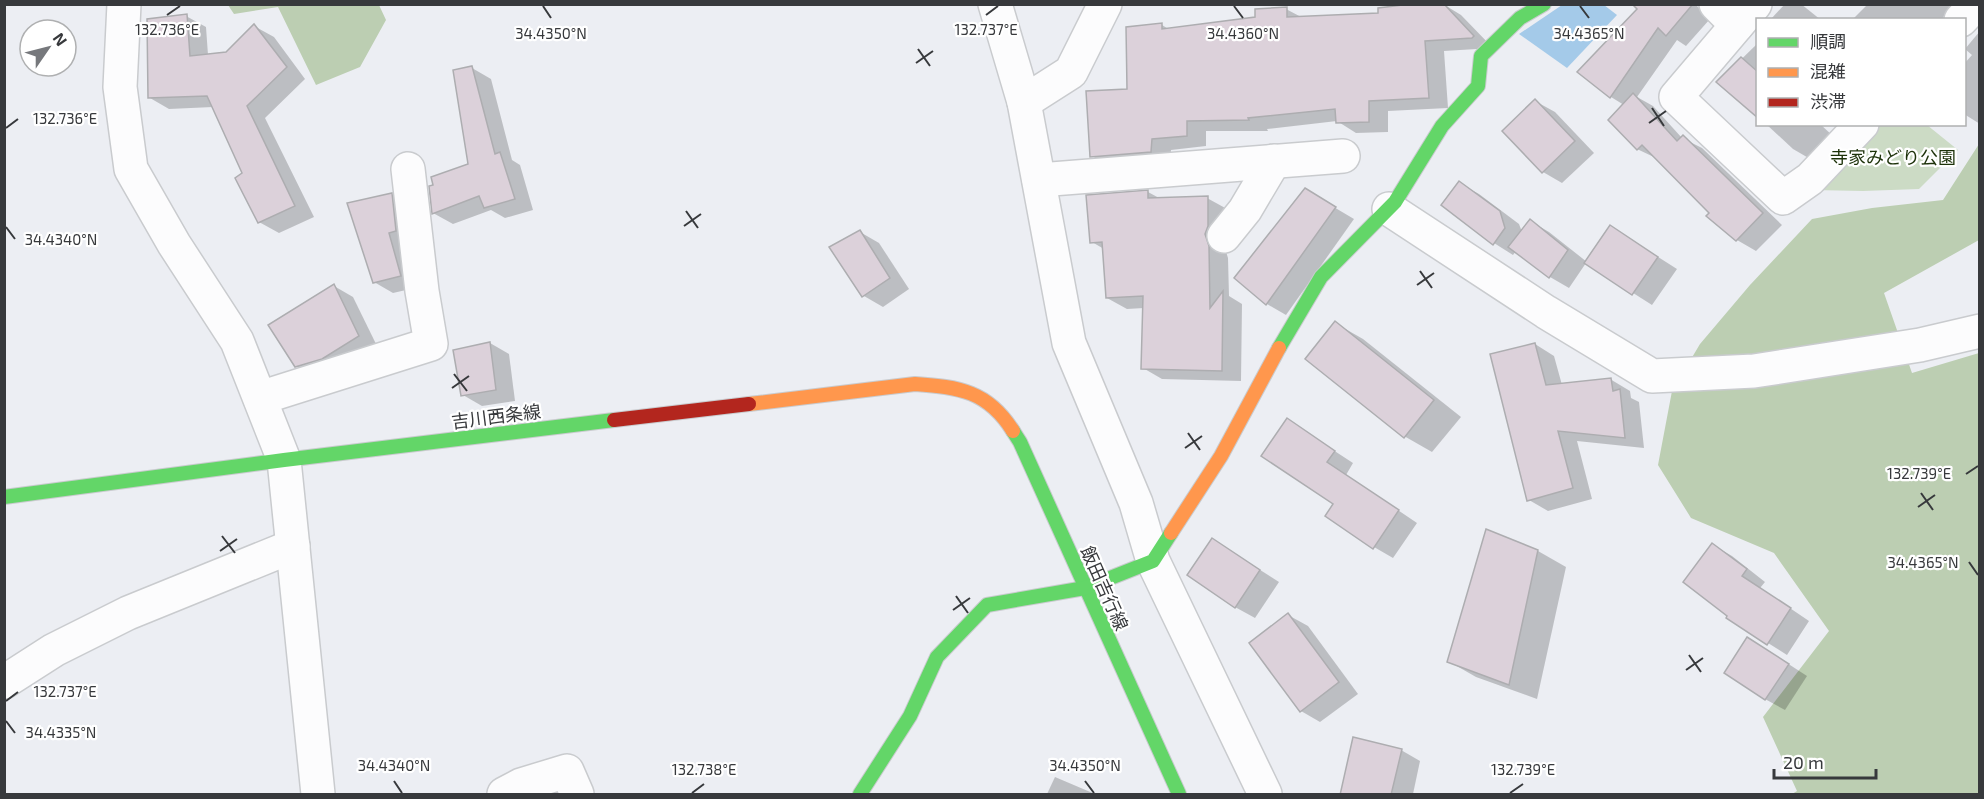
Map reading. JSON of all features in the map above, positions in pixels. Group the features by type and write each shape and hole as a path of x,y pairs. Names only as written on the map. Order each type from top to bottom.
{"main road":[{"path":"860,795 910,716 937,657 987,605 1085,588 1153,561 1221,456 1266,370 1321,277 1395,202 1442,126 1478,86 1481,56 1523,9"},
{"name":"吉川西条線","path":"4,497 284,460 915,384 953,386 972,391 989,401"},
{"name":"飯田吉行線","path":"989,401 1008,421 1020,442 1179,795"}],"street":[{"path":"124,4 120,87 131,169 174,244 237,341 284,460 318,795"},
{"path":"995,4 1024,102 1069,343 1136,503 1153,561 1265,795"},
{"path":"1024,102 1071,72 1106,4"},
{"path":"1963,18 1976,4"},
{"path":"1736,11 1676,97 1783,198 1810,179 1860,126"},
{"path":"1038,180 1343,156"},
{"path":"1224,236 1245,210 1274,161"},
{"path":"260,398 431,344 422,291 408,169"},
{"path":"1389,209 1546,312 1652,376 1754,371 1920,345 1980,331"},
{"path":"4,682 54,650 128,614 292,546"},
{"path":"504,795 521,785 567,771 578,795"}],"green space":[{"path":"228,5 379,5 386,20 360,67 316,85 278,7 234,14"},
{"name":"寺家みどり公園","path":"1879,126 1928,126 1958,150 1919,189 1812,190"},
{"path":"1979,144 1979,240 1884,293 1912,373 1979,353 1979,794 1792,794 1797,791 1763,717 1829,631 1774,553 1691,518 1658,465 1672,391 1700,344 1750,285 1812,219 1872,208 1943,200"}],"water":[{"path":"1562,5 1604,5 1617,15 1567,68 1519,34"}],"building":[{"path":"1411,4 1444,4 1474,36 1425,41 1429,98 1369,101 1369,122 1336,123 1335,109 1248,118 1249,120 1187,121 1187,136 1152,139 1151,152 1090,157 1086,91 1127,89 1126,27 1162,23 1162,29 1255,17 1255,9 1287,7 1287,17 1378,13 1378,8"},
{"path":"1632,4 1693,4 1666,36 1658,28 1610,98 1577,72 1637,9"},
{"path":"187,14 190,56 226,52 254,24 287,67 247,106 295,206 258,223 235,178 242,173 207,96 148,98 147,19"},
{"path":"1741,57 1756,70 1756,116 1716,82"},
{"path":"472,66 495,154 500,152 515,199 484,208 479,196 432,214 429,186 433,185 431,177 468,164 453,70"},
{"path":"1633,93 1677,141 1683,135 1763,213 1736,241 1706,216 1709,213 1642,145 1637,150 1608,120"},
{"path":"1535,99 1575,141 1542,173 1502,131"},
{"path":"1459,181 1500,211 1505,228 1493,245 1441,205"},
{"path":"1305,188 1336,207 1266,305 1234,278"},
{"path":"1148,190 1148,198 1208,196 1208,226 1205,234 1209,246 1210,308 1223,291 1222,371 1141,369 1143,296 1106,298 1102,242 1090,243 1086,195"},
{"path":"392,193 396,231 389,233 401,276 373,283 347,203"},
{"path":"1530,219 1568,250 1549,278 1508,247"},
{"path":"1610,225 1658,257 1632,295 1584,263"},
{"path":"860,230 890,278 862,297 829,247"},
{"path":"334,284 359,336 322,359 295,367 268,325"},
{"path":"1335,321 1434,400 1404,438 1305,359"},
{"path":"490,342 496,390 461,396 453,350"},
{"path":"1535,343 1546,385 1611,378 1613,391 1620,389 1625,438 1558,431 1573,488 1527,501 1490,354"},
{"path":"1287,418 1335,451 1327,462 1399,510 1373,549 1325,516 1333,504 1261,456"},
{"path":"1486,529 1538,550 1509,685 1447,662"},
{"path":"1212,538 1260,570 1235,608 1187,575"},
{"path":"1712,543 1747,569 1742,576 1791,608 1767,645 1726,618 1727,616 1683,582"},
{"path":"1288,613 1339,682 1300,712 1249,643"},
{"path":"1747,637 1789,664 1765,700 1724,673"},
{"path":"1353,737 1402,749 1391,795 1340,795"}],"traffic: fast":[{"path":"1279,348 1321,277 1395,202 1442,126 1478,86 1481,56 1520,18 1544,4"},
{"path":"4,497 614,420"},
{"path":"1013,431 1179,794"},
{"path":"860,794 910,716 937,657 987,605 1085,588 1153,561 1171,533"}],"traffic: slow":[{"path":"1171,533 1221,456 1279,348"},
{"path":"749,404 915,384 931,385 959,390 983,399 993,407 1013,431"}],"traffic: jam":[{"path":"614,420 749,404"}]}
